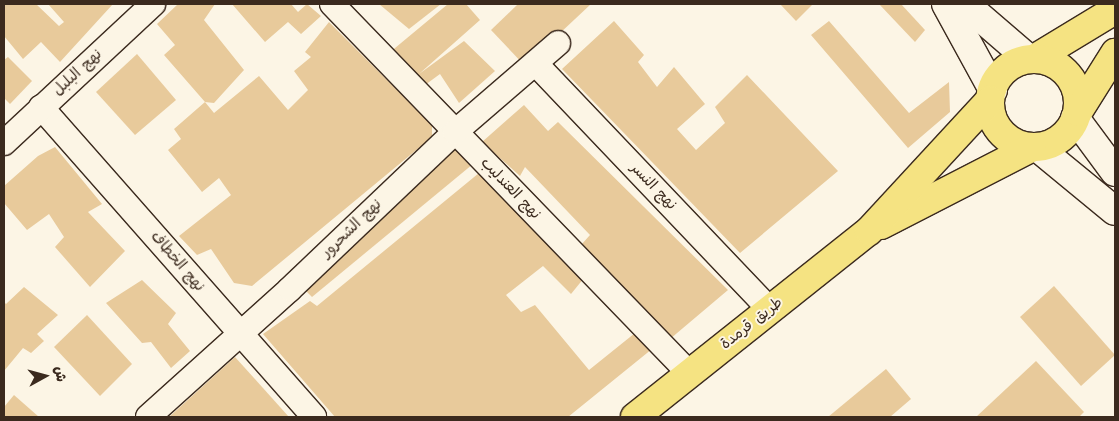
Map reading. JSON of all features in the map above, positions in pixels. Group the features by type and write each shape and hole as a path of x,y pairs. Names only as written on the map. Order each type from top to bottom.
{"main road":[{"path":"946,4 992,95"},
{"path":"965,4 1032,59 1059,66 1068,75 1079,99 1077,115 1115,172"},
{"path":"1115,10 1032,59 1009,67 992,95 991,114 1006,137 1034,147 1115,211"},
{"path":"1034,147 1056,142 1066,135 1115,53"},
{"name":"طريق قرمدة","path":"643,415 689,373 869,231 992,95"},
{"name":"طريق قرمدة","path":"869,231 1034,147"}],"street":[{"name":"نهج البلبل","path":"4,143 153,4"},
{"name":"نهج العندليب","path":"339,6 455,132 689,373"},
{"name":"نهج الشحرور","path":"148,417 241,335 455,132 536,64 558,43"},
{"name":"نهج النسر","path":"536,64 770,310"},
{"name":"نهج الخطاف","path":"41,107 314,417"}],"building":[{"path":"4,4 36,4 59,26 64,22 48,4 113,4 60,62 41,42 23,59 4,36"},
{"path":"178,4 215,4 204,20 244,70 214,103 205,102 164,55 175,45 157,24"},
{"path":"232,4 291,4 298,12 307,4 321,16 301,34 288,22 265,42"},
{"path":"379,4 441,4 409,29"},
{"path":"448,4 466,4 480,20 419,74 464,41 495,71 459,103 440,74 425,85 389,53"},
{"path":"518,4 591,4 525,66 491,30"},
{"path":"780,4 813,4 796,21"},
{"path":"879,4 901,4 925,30 915,42"},
{"path":"614,21 644,55 638,62 657,87 674,67 705,104 677,129 696,150 725,123 715,107 747,75 838,171 740,253 562,69"},
{"path":"829,21 909,113 949,82 950,112 908,148 811,35"},
{"path":"329,22 432,125 432,137 252,286 234,283 211,249 197,255 179,236 231,195 219,178 202,192 168,150 181,139 174,129 205,102 214,113 259,76 288,110 308,90 294,71 311,57 305,52"},
{"path":"137,54 176,100 135,135 96,92"},
{"path":"8,57 32,81 10,104 4,98 4,60"},
{"path":"524,105 548,131 558,122 728,290 670,339 581,245 590,235 525,167 520,176 482,142"},
{"path":"55,147 102,204 88,212 125,251 90,287 55,247 64,237 49,214 27,230 4,203 4,186 38,156"},
{"path":"459,147 473,164 312,297 297,282 449,148"},
{"path":"479,173 584,278 571,294 543,266 506,295 521,312 535,305 589,370 635,333 652,349 568,417 335,417 263,334 310,301 317,306"},
{"path":"142,280 176,313 168,324 190,351 171,368 151,342 142,343 106,303"},
{"path":"1054,286 1115,355 1081,386 1020,317"},
{"path":"24,287 58,315 37,334 44,341 31,353 23,348 4,371 4,302 6,304"},
{"path":"87,315 132,364 100,396 54,347"},
{"path":"235,357 289,417 169,417"},
{"path":"1036,361 1084,412 1079,417 976,417"},
{"path":"886,369 911,399 890,417 828,417"},
{"path":"14,395 39,417 4,417 4,407"}]}
